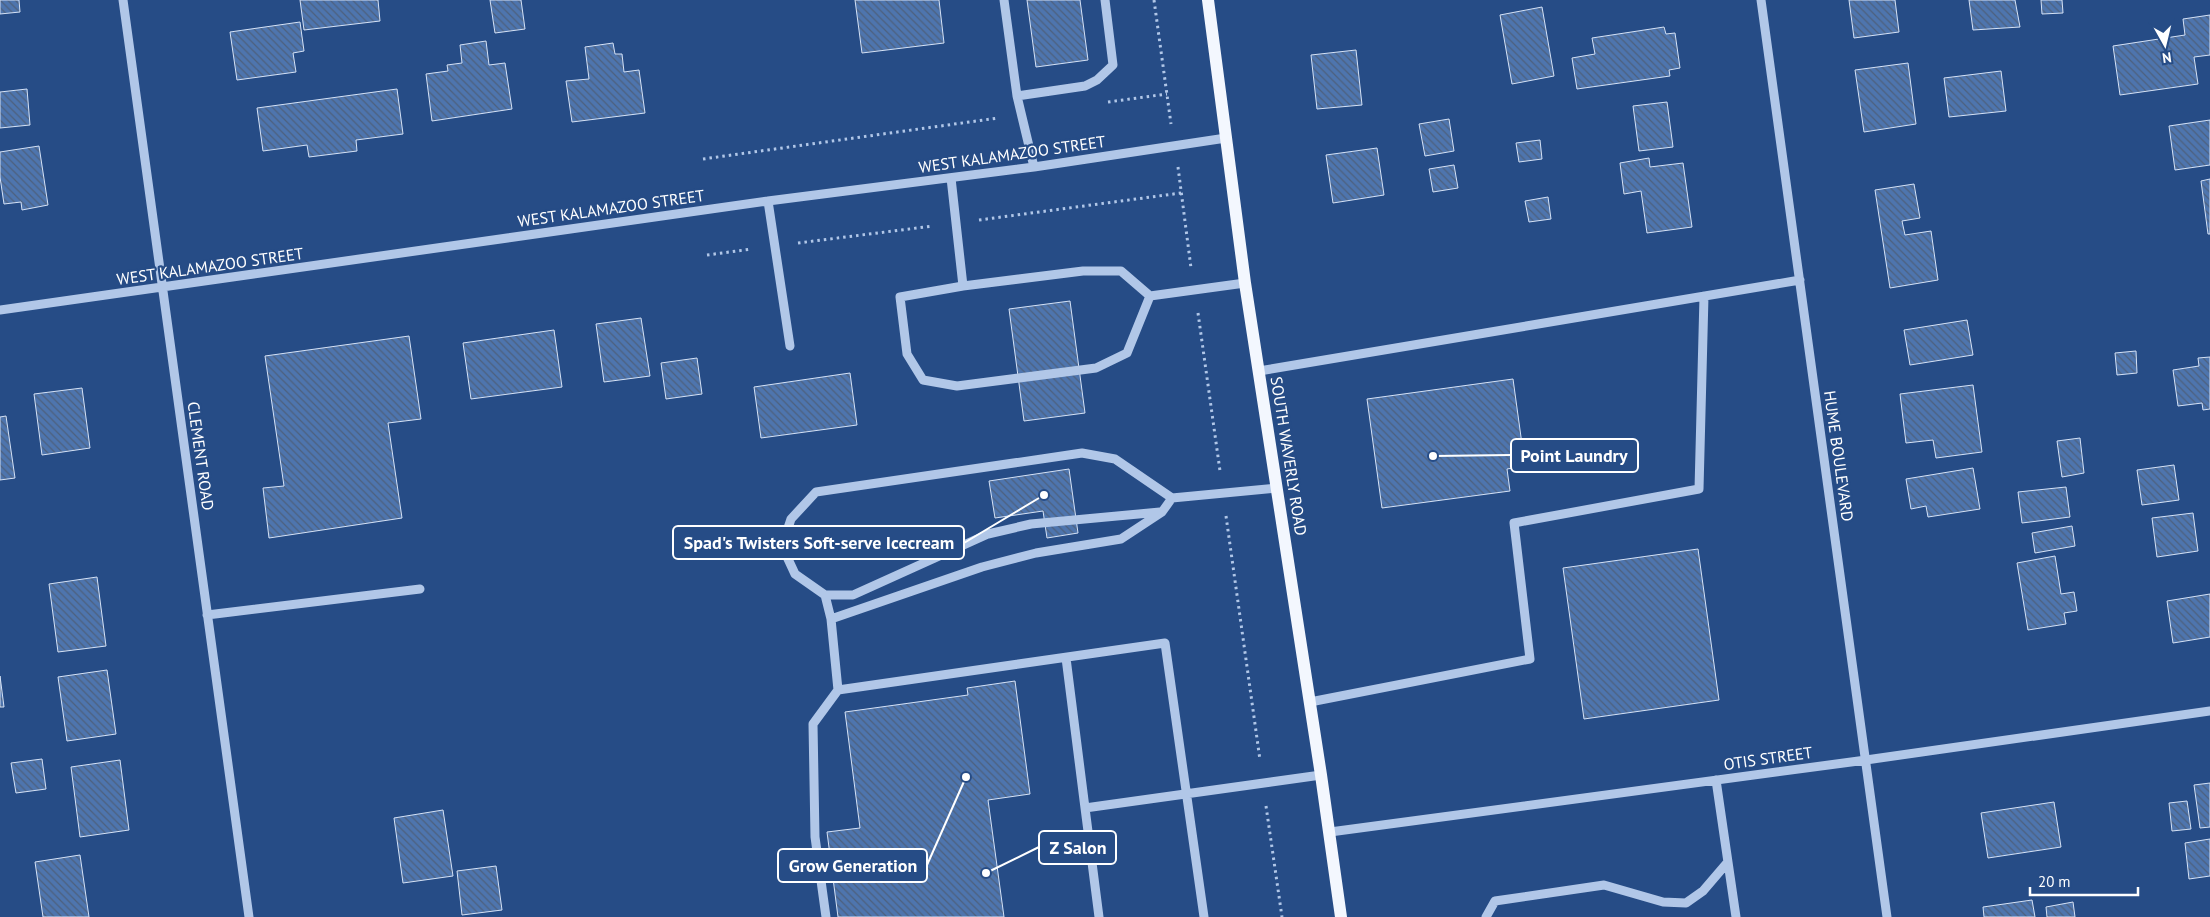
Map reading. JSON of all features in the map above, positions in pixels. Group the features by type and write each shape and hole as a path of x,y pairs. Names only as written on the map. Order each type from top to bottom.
{"main road":[{"name":"SOUTH WAVERLY ROAD","path":"1208,0 1245,283 1330,832 1341,917"}],"street":[{"name":"CLEMENT ROAD","path":"123,0 249,917"},
{"path":"1004,0 1017,96 1034,167"},
{"path":"1017,96 1085,86 1097,80 1113,65 1105,0"},
{"name":"HUME BOULEVARD","path":"1761,0 1887,917"},
{"name":"WEST KALAMAZOO STREET","path":"0,310 768,201 1034,167 1226,138"},
{"path":"951,178 963,286"},
{"path":"768,201 790,346"},
{"path":"1150,296 1127,353 1096,368 957,386 923,380 907,354 900,297 963,286 1083,270 1120,271 1150,296 1245,283"},
{"path":"1259,371 1800,280"},
{"path":"1310,702 1530,659 1514,523 1699,490 1704,296"},
{"path":"1162,512 1030,524 988,534 853,595 825,596 794,574 782,546 791,519 816,492 1082,453 1115,459 1172,498 1277,488"},
{"path":"831,619 982,567 1036,553 1121,539 1162,512 1172,498"},
{"path":"207,615 420,589"},
{"path":"825,596 831,619 838,690 813,724 816,837 826,917"},
{"path":"838,690 1165,643 1204,917"},
{"path":"1066,658 1099,917"},
{"name":"OTIS STREET","path":"1330,832 1866,760 2210,711"},
{"path":"1085,808 1321,775"},
{"path":"1716,780 1736,917"},
{"path":"1486,917 1495,901 1604,885 1663,902 1686,902 1704,891 1727,863"}],"path":[{"path":"1154,0 1282,917"},
{"path":"1099,103 1167,94"},
{"path":"703,159 1022,114"}],"building":[{"path":"0,0 19,0 20,12 0,14"},
{"path":"300,0 378,0 380,21 304,30"},
{"path":"490,0 521,0 525,29 495,33"},
{"path":"855,0 939,0 944,43 862,53"},
{"path":"1027,0 1080,0 1088,60 1036,67"},
{"path":"1849,0 1895,0 1899,32 1854,38"},
{"path":"1969,0 2015,0 2020,27 1973,30"},
{"path":"2041,0 2062,0 2063,13 2042,14"},
{"path":"1542,7 1554,76 1512,84 1500,15"},
{"path":"2210,15 2210,55 2194,57 2198,84 2120,95 2113,46 2185,35 2183,19"},
{"path":"300,22 304,51 293,53 296,72 237,80 230,32"},
{"path":"1664,27 1666,34 1675,33 1680,68 1669,70 1670,76 1577,89 1572,58 1595,54 1592,38"},
{"path":"486,41 489,65 505,63 512,109 432,121 426,74 448,71 447,65 462,63 460,45"},
{"path":"613,43 615,54 622,54 624,72 639,70 645,113 572,122 566,81 589,79 585,47"},
{"path":"1356,50 1362,105 1317,109 1311,55"},
{"path":"1908,63 1916,124 1864,132 1855,70"},
{"path":"2001,71 2006,111 1949,117 1944,78"},
{"path":"27,89 30,125 0,128 0,92"},
{"path":"397,89 403,134 356,140 357,151 309,157 307,145 263,151 257,108"},
{"path":"1667,102 1673,147 1639,151 1633,106"},
{"path":"1449,119 1454,151 1425,156 1419,124"},
{"path":"2210,120 2210,165 2175,170 2169,126"},
{"path":"1540,140 1542,159 1519,162 1516,143"},
{"path":"39,146 48,205 22,210 21,202 4,204 0,177 0,152"},
{"path":"1377,148 1384,195 1333,203 1326,155"},
{"path":"1649,158 1650,167 1683,163 1692,227 1647,233 1641,191 1624,194 1620,163"},
{"path":"1454,165 1458,188 1433,192 1429,169"},
{"path":"2210,179 2210,234 2208,234 2201,181"},
{"path":"1914,184 1920,218 1902,221 1905,235 1931,231 1938,280 1890,288 1875,190"},
{"path":"1548,197 1551,219 1529,222 1525,201"},
{"path":"1070,301 1085,413 1024,421 1009,309"},
{"path":"641,318 650,376 604,382 596,324"},
{"path":"1967,320 1973,355 1910,365 1904,330"},
{"path":"554,330 562,387 471,399 463,343"},
{"path":"409,336 421,419 388,423 402,518 269,538 263,488 284,486 265,356"},
{"path":"2136,351 2137,373 2117,375 2115,353"},
{"path":"2210,357 2210,409 2203,410 2202,403 2178,406 2173,370 2199,366 2198,358"},
{"path":"697,358 702,394 666,399 661,363"},
{"path":"850,373 857,425 761,438 754,387"},
{"path":"1513,379 1525,466 1507,469 1510,491 1382,508 1367,399"},
{"path":"1973,385 1982,452 1936,458 1933,440 1906,443 1900,394"},
{"path":"82,388 90,448 42,455 34,394"},
{"path":"6,416 15,478 0,480 0,417"},
{"path":"2080,438 2084,473 2062,477 2057,441"},
{"path":"2174,465 2179,500 2142,505 2137,470"},
{"path":"1973,468 1980,509 1928,517 1926,506 1911,509 1906,479"},
{"path":"1069,469 1078,533 1047,538 1043,511 995,518 989,481"},
{"path":"2066,487 2070,517 2022,523 2018,492"},
{"path":"2193,513 2198,551 2157,557 2152,518"},
{"path":"2072,526 2075,546 2035,553 2032,533"},
{"path":"1698,549 1719,700 1584,719 1563,568"},
{"path":"2055,556 2061,594 2074,592 2077,611 2064,613 2066,624 2028,630 2017,563"},
{"path":"97,577 106,646 58,652 49,584"},
{"path":"2210,594 2210,637 2173,643 2167,601"},
{"path":"107,670 116,734 67,741 58,677"},
{"path":"0,676 4,707 0,707"},
{"path":"1015,681 1030,794 988,800 1004,917 838,917 827,832 860,828 845,712 968,695 967,688"},
{"path":"42,759 46,789 16,793 11,763"},
{"path":"120,760 129,830 80,837 71,767"},
{"path":"2210,783 2210,827 2200,828 2194,785"},
{"path":"2187,801 2191,829 2172,831 2169,803"},
{"path":"2054,802 2061,847 1988,858 1981,813"},
{"path":"443,810 453,876 403,883 394,818"},
{"path":"2210,839 2210,876 2189,879 2185,843"},
{"path":"80,855 89,917 43,917 35,862"},
{"path":"496,866 502,910 462,915 457,871"},
{"path":"2032,900 2035,917 1984,917 1983,907"},
{"path":"2073,902 2075,917 2047,917 2046,907"}],"place":[{"name":"Point Laundry","path":"1433,456"},
{"name":"Spad's Twisters Soft-serve Icecream","path":"1044,495"},
{"name":"Grow Generation","path":"966,777"},
{"name":"Z Salon","path":"986,873"}]}
